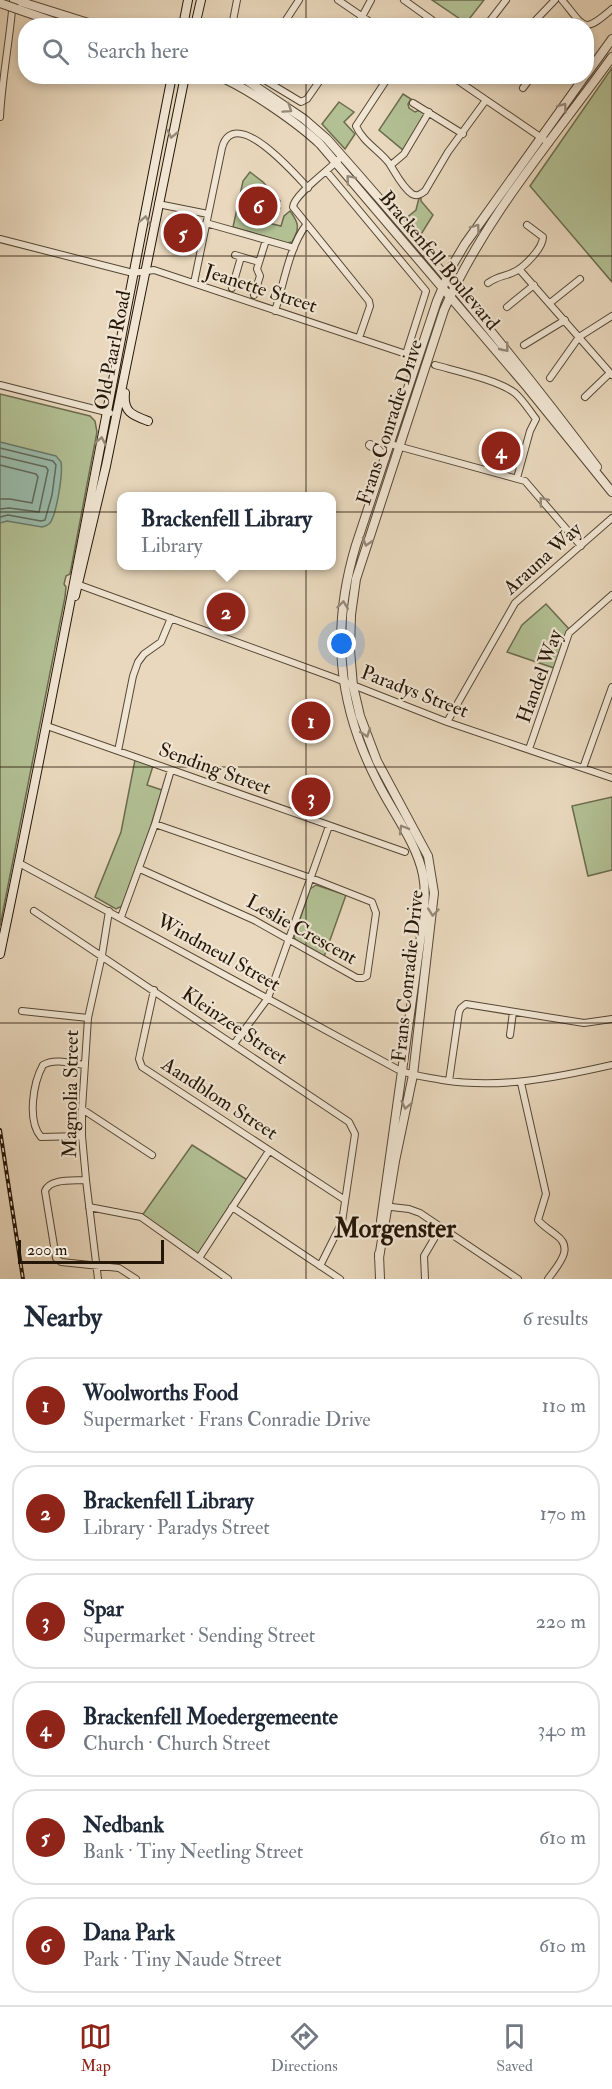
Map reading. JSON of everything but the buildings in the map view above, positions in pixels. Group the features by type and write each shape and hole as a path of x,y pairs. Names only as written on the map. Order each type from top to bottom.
{"main road":[{"path":"185,18 188,0"},
{"path":"197,18 201,0"},
{"name":"Old Paarl Road","path":"0,954 65,628 112,414 134,273 170,84"},
{"name":"Old Paarl Road","path":"112,414 127,359 183,84"},
{"path":"127,359 128,374 124,403 132,414 148,421"}],"street":[{"path":"234,18 237,0"},
{"path":"287,18 299,0"},
{"path":"338,0 363,17 370,0"},
{"path":"404,0 429,18"},
{"path":"492,18 506,0"},
{"path":"538,18 555,0"},
{"path":"561,0 574,18"},
{"path":"16,2 49,18"},
{"path":"0,117 3,76 16,2"},
{"path":"0,3 16,2 71,18"},
{"path":"594,23 612,9"},
{"name":"Frans Conradie Drive","path":"594,65 612,39"},
{"name":"Frans Conradie Drive","path":"594,82 612,57"},
{"name":"Brackenfell Boulevard","path":"234,84 298,126 339,159 447,278 514,359 612,486"},
{"name":"Brackenfell Boulevard","path":"252,84 314,126 442,288 612,492"},
{"path":"271,84 301,102 307,99 317,84"},
{"path":"384,84 357,124 357,130 391,165 393,172 410,192 416,195 422,194 448,152 486,100"},
{"path":"463,84 549,143"},
{"path":"523,88 526,84"},
{"name":"Frans Conradie Drive","path":"380,1279 379,1258 425,899 423,875 411,843 377,782 361,746 344,682 340,639 346,582 442,288 465,244 580,84"},
{"name":"Frans Conradie Drive","path":"386,1207 412,1075 434,908 433,878 431,865 422,843 370,747 353,686 350,630 353,596 362,558 454,287 482,237 592,84"},
{"path":"413,103 463,134"},
{"path":"391,165 404,154 429,112"},
{"path":"194,283 222,148 228,136 236,133 242,134 263,145 285,162 308,188"},
{"path":"339,159 292,203 306,225 369,301 370,306 359,338"},
{"name":"Jeanette Street","path":"0,239 134,273 154,270 406,354 426,291 327,172"},
{"path":"158,204 208,214"},
{"path":"206,223 294,248"},
{"path":"275,311 294,248 306,225"},
{"path":"488,283 499,275 519,269 539,249 543,242 540,235 527,225"},
{"path":"254,295 260,276 257,269 266,240"},
{"path":"231,288 238,256 259,262"},
{"path":"519,269 610,370 585,397"},
{"path":"550,303 580,279"},
{"path":"507,307 534,285"},
{"path":"550,378 579,337 612,316"},
{"path":"524,345 565,320"},
{"path":"435,365 508,389 520,398 536,418 516,478"},
{"path":"0,385 112,414"},
{"path":"390,444 516,478 528,484 581,546"},
{"path":"370,445 385,458"},
{"name":"Arauna Way","path":"447,722 515,603 612,518"},
{"name":"Paradys Street","path":"76,583 447,722 612,778"},
{"name":"Handel Way","path":"529,750 569,633 611,597"},
{"path":"118,751 133,676 138,662 144,654 161,642 171,618"},
{"path":"583,768 612,687"},
{"name":"Sending Street","path":"47,726 405,852"},
{"path":"121,917 156,825 171,770"},
{"name":"Leslie Crescent","path":"140,869 254,920 357,978 367,976 376,913 374,904 369,900 156,825"},
{"path":"234,1044 268,998 329,826"},
{"name":"Windmeul Street","path":"19,863 402,1072 449,1081 500,1084 521,1083 612,1065"},
{"name":"Kleinzee Street","path":"34,911 349,1122 353,1127 354,1139 345,1200"},
{"name":"Magnolia Street","path":"98,1279 86,1179 82,1109 88,1018 109,911"},
{"name":"Aandblom Street","path":"154,990 139,1059 142,1066 345,1200"},
{"path":"449,1081 460,1008 470,1004 584,1023 612,1019"},
{"path":"22,1011 88,1018"},
{"path":"510,1035 513,1012"},
{"path":"82,1136 41,1137 36,1130 33,1104 43,1065 55,1062 84,1065"},
{"path":"521,1083 546,1194 538,1220 563,1240 566,1247 564,1256 548,1279"},
{"path":"82,1109 152,1155"},
{"path":"199,1258 269,1151"},
{"path":"86,1179 52,1183 45,1191 56,1258 61,1262 119,1268 136,1279"},
{"path":"320,1266 342,1222 345,1200"},
{"path":"89,1207 141,1217 228,1279"},
{"path":"386,1207 416,1210 518,1279"},
{"path":"232,1208 340,1279"},
{"path":"425,1279 424,1256 441,1227"}],"shaded area":[{"path":"432,0 484,0 470,18 459,18"},
{"path":"612,68 612,282 530,186"},
{"path":"403,94 411,99 408,104 409,108 415,112 420,110 425,114 403,150 379,130"},
{"path":"339,102 354,112 344,122 355,134 345,149 322,124"},
{"path":"250,172 263,182 280,201 276,204 280,208 275,216 271,214 268,223 281,226 284,216 290,211 293,215 297,222 297,229 292,242 287,243 233,227 243,181"},
{"path":"419,198 433,215 420,236 405,219 416,210"},
{"path":"0,394 90,416 95,421 97,432 70,574 66,576 64,584 65,597 0,926"},
{"path":"546,604 569,629 554,668 507,652 522,625"},
{"path":"135,760 153,766 147,785 162,790 122,906 116,909 95,897 121,832"},
{"path":"612,797 612,870 588,876 572,806"},
{"path":"316,885 346,895 324,957 296,941 294,937 310,889"},
{"path":"192,1145 249,1181 199,1258 141,1217"}],"water":[{"path":"0,442 56,456 61,462 57,502 53,518 47,525 42,527 7,521 0,523"}],"railway":[{"path":"0,1130 23,1279"}],"place":[{"name":"Dana Park","path":"258,206"},
{"name":"Nedbank","path":"183,233"},
{"name":"Brackenfell Moedergemeente","path":"501,451"},
{"name":"Brackenfell Library","path":"226,612"},
{"name":"Woolworths Food","path":"311,721"},
{"name":"Spar","path":"311,797"}],"district":[{"name":"Morgenster","path":"395,1228"}]}
